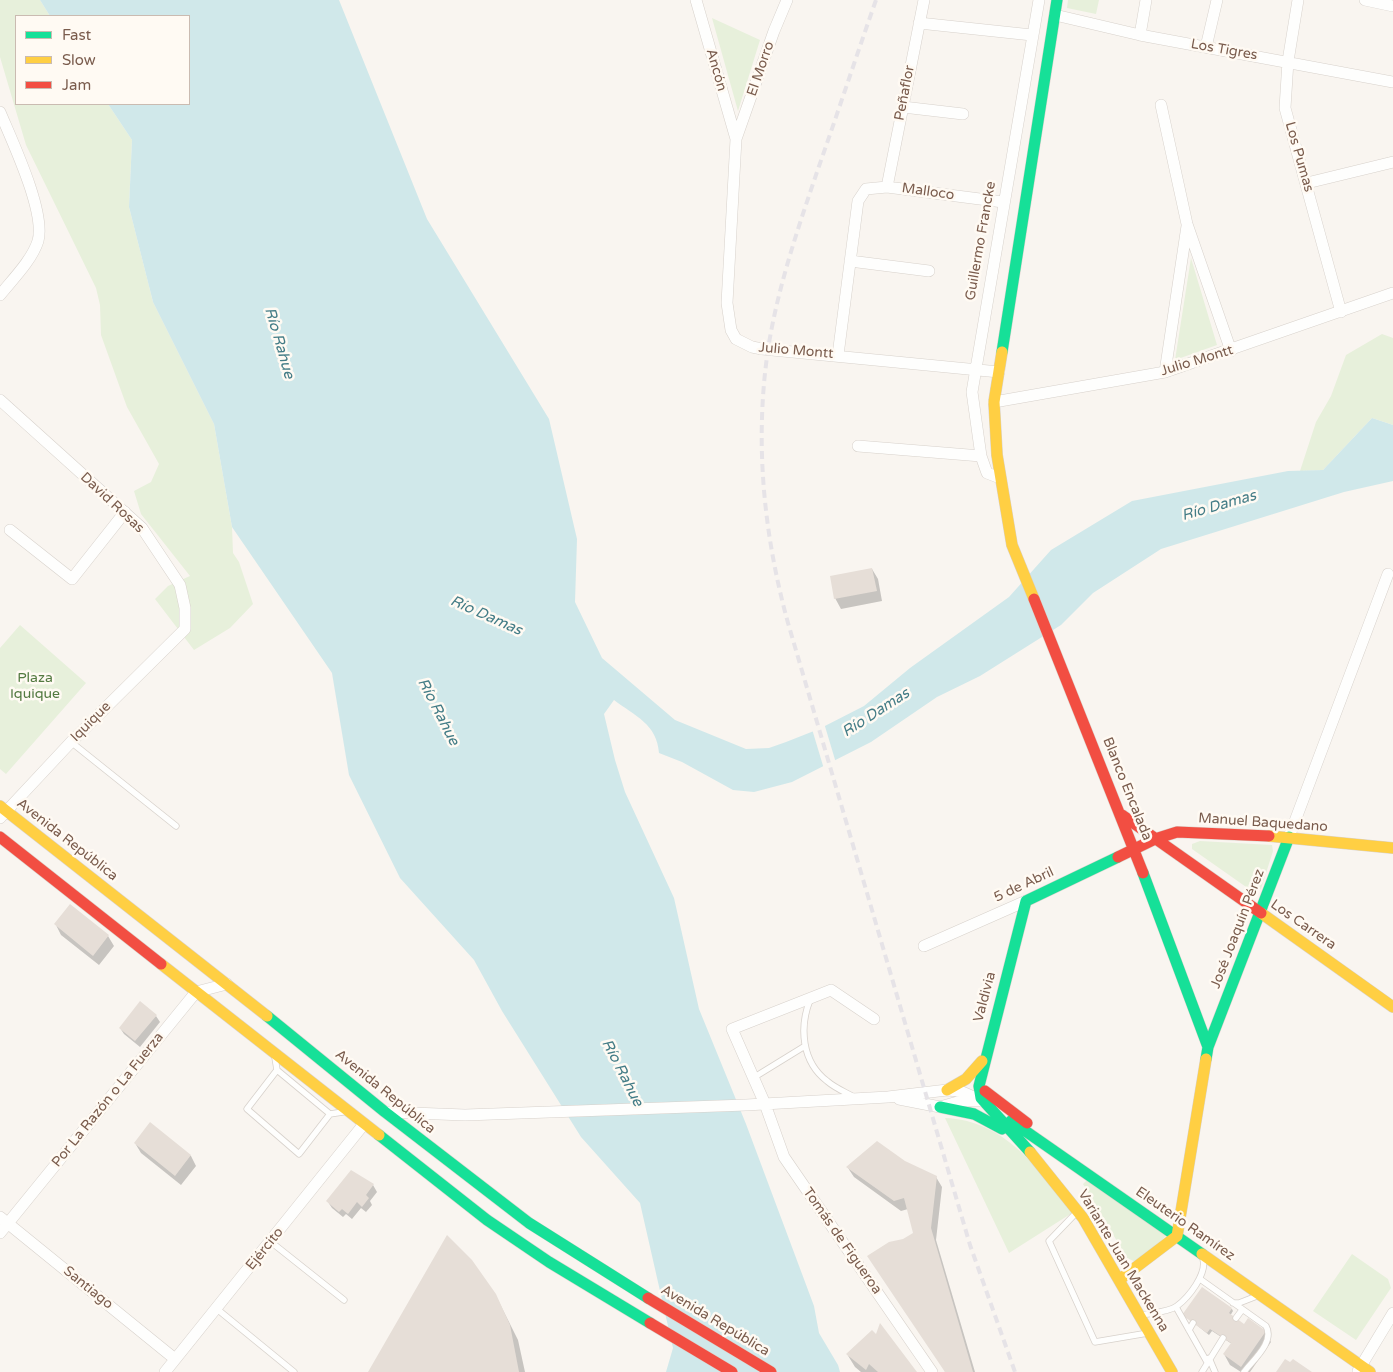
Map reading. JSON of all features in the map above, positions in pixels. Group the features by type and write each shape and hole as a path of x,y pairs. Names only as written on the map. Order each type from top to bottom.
{"main road":[{"path":"1000,478 996,455 994,402 1058,0"},
{"name":"Blanco Encalada","path":"1000,478 1012,545 1122,815 1208,1047"},
{"name":"Avenida República","path":"2,811 227,984 385,1112 529,1223 613,1277 771,1372"},
{"name":"Los Carrera","path":"1122,815 1393,1007"},
{"name":"Manuel Baquedano","path":"1135,849 1155,839 1177,832 1289,837 1393,848"},
{"path":"0,837 445,1189 502,1231 613,1301 732,1372"},
{"name":"José Joaquín Pérez","path":"1177,1236 1208,1047 1261,914 1289,837"},
{"name":"5 de Abril","path":"1026,901 1135,849"},
{"name":"Valdivia","path":"983,1101 979,1090 979,1080 1026,901"},
{"path":"947,1090 974,1071 986,1052"},
{"path":"979,1080 985,1092 1082,1162 1101,1185"},
{"name":"Eleuterio Ramírez","path":"983,1101 1201,1253 1362,1370"},
{"name":"Variante Juan Mackenna","path":"983,1101 1031,1153 1077,1211 1172,1372"},
{"path":"940,1107 963,1111 986,1119 1006,1132 1031,1153"},
{"path":"1119,1280 1177,1236"}],"street":[{"name":"Ancón","path":"696,0 736,140"},
{"name":"El Morro","path":"736,140 774,31 787,0"},
{"name":"Peñaflor","path":"887,187 924,0"},
{"name":"Guillermo Francke","path":"1000,478 987,473 981,456 972,392 1039,0"},
{"path":"1140,35 1146,0"},
{"path":"1206,47 1217,0"},
{"name":"Los Pumas","path":"1298,0 1288,61 1285,108 1307,182 1340,312"},
{"path":"1365,0 1393,6"},
{"name":"Los Tigres","path":"1055,15 1140,35 1393,82"},
{"path":"919,23 1032,35"},
{"path":"1161,105 1187,224 1231,351"},
{"path":"902,107 963,114"},
{"path":"0,112 40,220 38,240 30,256 0,295"},
{"name":"Julio Montt","path":"736,140 727,303 731,330 736,339 752,347 999,372"},
{"path":"1307,182 1393,162"},
{"name":"Malloco","path":"850,261 858,201 866,188 887,187 1003,202"},
{"path":"1166,372 1187,224"},
{"path":"838,355 850,261 929,271"},
{"name":"Julio Montt","path":"994,402 1166,372 1231,351 1393,293"},
{"name":"David Rosas","path":"0,400 142,528 180,585 185,608 185,629"},
{"path":"858,446 981,456"},
{"path":"10,530 72,580 125,512"},
{"name":"José Joaquín Pérez","path":"1289,837 1388,574"},
{"name":"Iquique","path":"2,811 185,629"},
{"name":"5 de Abril","path":"924,946 1026,901"},
{"path":"196,992 227,984"},
{"path":"811,998 832,990 874,1019"},
{"name":"Por La Razón o La Fuerza","path":"2,1224 196,992"},
{"name":"Tomás de Figueroa","path":"811,998 732,1029 765,1104 784,1157 932,1372"},
{"name":"Eleuterio Ramírez","path":"385,1112 465,1115 746,1105 888,1097 947,1090 960,1091 983,1101"},
{"name":"Eleuterio Ramírez","path":"888,1097 940,1107 961,1102 983,1101"},
{"name":"Ejército","path":"165,1372 364,1124"},
{"name":"Santiago","path":"2,1224 175,1359"},
{"path":"1362,1370 1393,1313"}],"lane":[{"path":"71,742 176,826"},
{"path":"811,998 804,1026 805,1046 819,1073 834,1086 855,1098"},
{"path":"754,1078 805,1046"},
{"path":"275,1054 277,1070 330,1114"},
{"path":"277,1070 247,1109 299,1154 330,1114 348,1111"},
{"path":"1077,1211 1049,1241 1095,1342 1149,1332"},
{"path":"271,1242 344,1300"},
{"path":"1140,1316 1176,1307 1200,1279 1205,1267 1201,1253"},
{"path":"1200,1279 1214,1293 1233,1303 1266,1326 1269,1335 1268,1342 1244,1372"},
{"path":"1233,1303 1239,1304 1260,1295"},
{"path":"1176,1307 1215,1372"},
{"path":"217,1309 294,1372"},
{"path":"1236,1318 1242,1310"},
{"path":"1189,1330 1193,1323"},
{"path":"1202,1372 1223,1338"}],"green space":[{"path":"0,0 40,0 49,15 15,15 15,105 109,105 132,140 129,207 153,302 214,424 232,527 233,553 239,562 253,604 230,628 194,650 155,599 168,586 190,576 141,514 134,491 151,482 159,464 127,407 101,335 100,305 96,288 26,145 0,57"},
{"path":"1068,0 1099,0 1096,14 1067,8"},
{"path":"712,18 760,40 738,111"},
{"path":"1191,258 1217,345 1175,360"},
{"path":"1382,334 1393,338 1393,425 1372,418 1323,470 1300,471 1316,422 1331,396 1346,355"},
{"name":"Plaza Iquique","path":"20,625 86,683 6,774 0,769 0,648"},
{"path":"1200,841 1272,845 1273,851 1261,889 1253,891 1249,889 1192,849 1192,844"},
{"path":"945,1118 966,1121 1003,1137 1033,1164 1072,1213 1009,1253"},
{"path":"1088,1179 1167,1235 1138,1263 1127,1258 1083,1184"},
{"path":"1352,1254 1388,1279 1391,1288 1356,1340 1313,1311"}],"water":[{"path":"40,0 339,0 427,219 549,419 577,539 575,602 602,658 675,720 746,749 769,748 786,742 819,729 864,706 910,668 1009,597 1051,550 1132,501 1288,471 1323,470 1372,418 1393,425 1393,481 1344,492 1161,549 1093,593 1061,625 980,676 937,697 871,742 792,782 754,792 733,790 682,762 659,753 654,735 644,722 614,700 604,714 625,792 674,898 699,1009 746,1124 814,1306 819,1333 838,1365 840,1372 666,1372 673,1348 640,1203 581,1137 502,1011 474,960 400,878 349,775 332,673 232,527 214,424 153,302 129,207 132,140 109,105 190,105 190,15 49,15"}],"pier":[{"path":"824,723 836,763 824,769 812,729"}],"building":[{"path":"872,568 877,591 834,599 830,576"},
{"path":"70,904 109,935 93,956 54,924"},
{"path":"140,1001 157,1015 135,1041 119,1028"},
{"path":"150,1122 191,1155 175,1176 134,1143"},
{"path":"877,1141 905,1161 937,1176 931,1228 973,1372 945,1372 867,1256 889,1242 903,1239 913,1233 904,1198 894,1201 846,1167"},
{"path":"351,1170 374,1184 366,1195 369,1198 362,1207 357,1202 348,1214 342,1209 339,1212 326,1201"},
{"path":"447,1235 472,1260 496,1294 510,1325 519,1372 368,1372"},
{"path":"1202,1287 1232,1308 1229,1313 1244,1324 1248,1318 1266,1331 1241,1367 1223,1354 1231,1343 1210,1329 1207,1333 1182,1315"},
{"path":"880,1323 917,1372 878,1372 869,1364 866,1370 846,1354 872,1330 876,1334"},
{"path":"1285,1359 1290,1362 1293,1359 1312,1372 1276,1372"}],"railway":[{"path":"876,0 796,235 773,321 764,378 762,414 762,449 767,519 779,589 788,623 970,1245 1015,1372"}],"traffic: fast":[{"path":"1002,352 1057,0"},
{"path":"1206,1059 1208,1047 1289,837"},
{"path":"1030,1152 981,1098 979,1086 1026,901 1118,857"},
{"path":"1143,873 1208,1047"},
{"path":"267,1016 385,1112 529,1223 648,1298"},
{"path":"940,1107 974,1114 1002,1129"},
{"path":"1011,1121 1202,1254"},
{"path":"379,1135 487,1220 549,1262 650,1323"}],"traffic: slow":[{"path":"1002,352 994,402 997,455 1012,545 1034,599"},
{"path":"0,806 267,1016"},
{"path":"1269,836 1393,848"},
{"path":"1261,913 1393,1007"},
{"path":"161,964 379,1135"},
{"path":"1119,1280 1177,1236 1206,1059"},
{"path":"947,1090 966,1079 982,1061"},
{"path":"1030,1152 1083,1218 1172,1372"},
{"path":"1202,1254 1370,1372"}],"traffic: jam":[{"path":"1034,599 1143,873"},
{"path":"1122,815 1261,913"},
{"path":"1118,857 1155,839 1177,832 1269,836"},
{"path":"0,837 161,964"},
{"path":"985,1091 1027,1123"},
{"path":"648,1298 771,1372"},
{"path":"650,1323 732,1372"}],"water label":[{"name":"Río Rahue","path":"279,343"},
{"name":"Río Damas","path":"1219,506"},
{"name":"Río Damas","path":"486,616"},
{"name":"Río Rahue","path":"438,712"},
{"name":"Río Damas","path":"876,713"},
{"name":"Río Rahue","path":"622,1073"}]}
